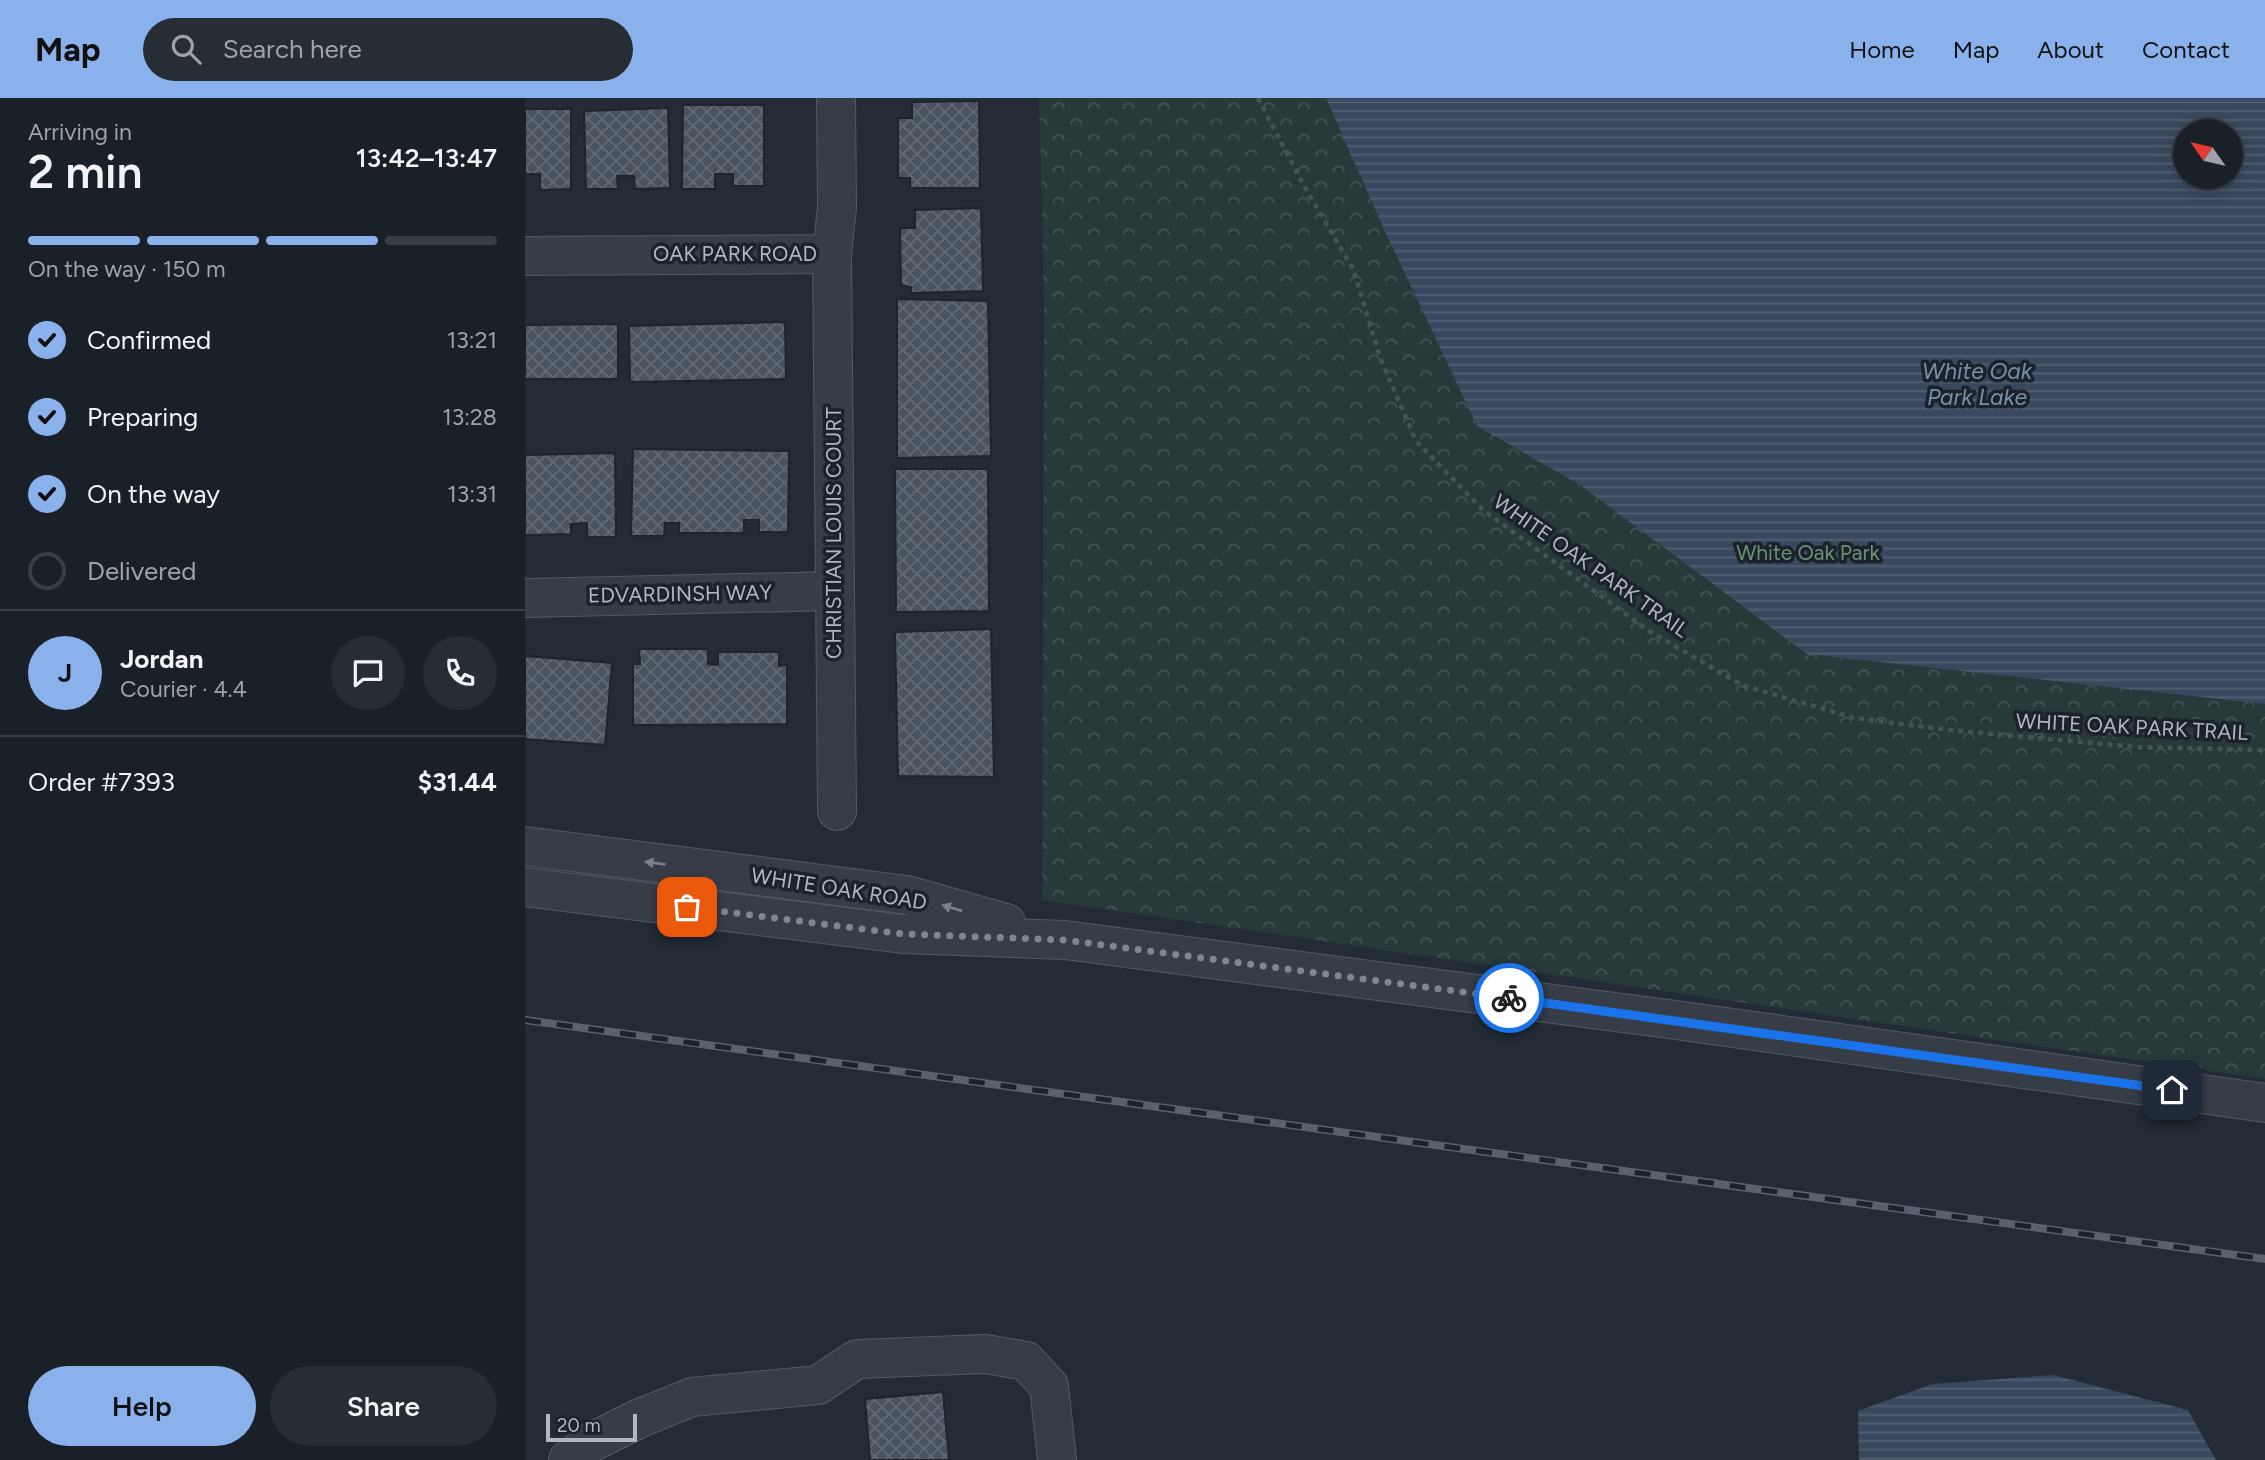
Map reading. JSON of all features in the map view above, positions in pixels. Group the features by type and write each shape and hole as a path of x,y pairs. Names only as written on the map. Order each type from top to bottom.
{"street":[{"name":"OAK PARK ROAD","path":"525,256 832,254 838,195 836,98"},
{"name":"CHRISTIAN LOUIS COURT","path":"832,254 837,811"},
{"name":"EDVARDINSH WAY","path":"525,598 835,590"},
{"name":"WHITE OAK ROAD","path":"525,846 907,895 1065,940"},
{"name":"WHITE OAK ROAD","path":"525,887 903,934 1065,940 1676,1020 2265,1103"},
{"path":"568,1460 592,1442 692,1397 818,1385 857,1359 985,1354 1026,1361 1049,1386 1057,1460"}],"path":[{"name":"WHITE OAK PARK TRAIL","path":"1258,98 1303,184 1353,269 1381,360 1416,441 1483,510 1649,631 1742,685 1854,718 1948,730 2137,747 2265,750"}],"green space":[{"name":"White Oak Park","path":"1039,98 2265,98 2265,1079 1042,900 1044,304"}],"water":[{"name":"White Oak Park Lake","path":"1326,98 2265,98 2265,704 1807,654 1580,485 1477,426 1383,227"},
{"path":"2053,1375 2188,1410 2216,1460 1859,1460 1858,1411 1932,1384"}],"building":[{"path":"979,101 980,188 910,188 910,178 898,178 898,118 912,118 912,102"},
{"path":"683,105 764,105 764,186 733,186 733,174 715,174 715,189 682,189"},
{"path":"668,108 670,188 635,189 634,176 617,176 618,189 586,189 584,111"},
{"path":"525,109 571,109 571,189 540,190 540,174 525,174"},
{"path":"981,208 983,291 911,293 911,287 901,285 900,228 915,228 915,210"},
{"path":"897,299 988,301 991,456 897,458"},
{"path":"785,322 786,379 630,382 629,326"},
{"path":"618,324 618,379 525,379 525,325"},
{"path":"633,449 789,451 788,532 759,532 759,520 744,520 744,533 679,533 679,523 665,523 664,536 631,536"},
{"path":"615,453 616,537 587,537 587,523 571,524 571,534 525,535 525,455"},
{"path":"895,469 988,469 989,611 896,612"},
{"path":"991,629 994,777 898,776 895,632"},
{"path":"639,649 708,649 708,664 718,665 718,652 779,652 779,666 787,665 787,724 633,725 633,664 640,664"},
{"path":"525,656 612,663 605,745 525,739"},
{"path":"943,1392 949,1460 870,1460 865,1399"}],"railway":[{"path":"525,1020 2265,1259"}],"way so far":[{"path":"687,907 903,934 1065,940 1509,998"}],"route":[{"path":"1509,998 2172,1090"}]}
